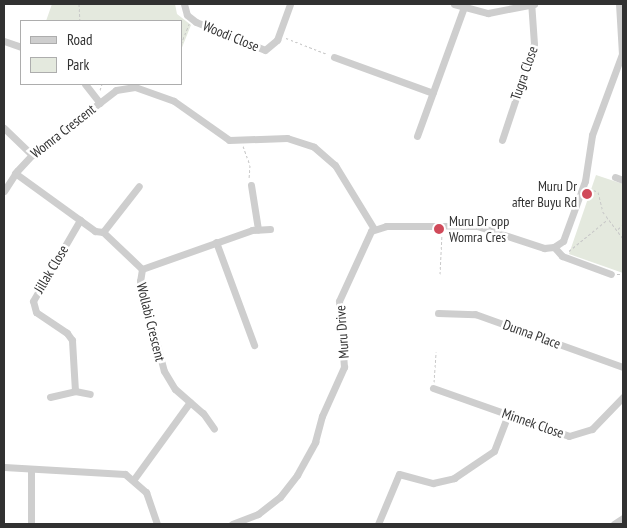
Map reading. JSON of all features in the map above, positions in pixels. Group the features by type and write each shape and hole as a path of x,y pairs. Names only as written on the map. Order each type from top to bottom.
{"street":[{"name":"Woodi Close","path":"184,4 191,19 262,50 272,47 279,36 290,4"},
{"path":"454,4 488,13 533,4"},
{"name":"Tugra Close","path":"502,140 534,44 533,4"},
{"path":"374,229 481,226 540,247 554,247 566,234 584,185 591,139 623,50 618,4"},
{"path":"417,136 464,7"},
{"path":"4,41 20,47"},
{"path":"334,57 433,93"},
{"path":"86,85 100,103"},
{"name":"Womra Crescent","path":"4,192 15,173 32,155 120,88 139,87 176,103 221,136 243,141 261,137 291,139 321,151 335,165 374,229"},
{"path":"4,128 32,155"},
{"name":"Wollabi Crescent","path":"15,173 95,231 103,232 142,269 140,282 164,370 171,384 214,429"},
{"path":"615,178 623,180"},
{"path":"251,185 258,229"},
{"path":"103,232 139,186"},
{"name":"Jillak Close","path":"76,391 72,340 67,332 36,312 33,301 80,220"},
{"path":"142,269 216,242 258,229 270,229"},
{"name":"Muru Drive","path":"232,524 258,514 280,497 297,475 315,442 322,416 339,385 344,367 339,301 364,240 374,229"},
{"path":"216,242 254,345"},
{"path":"554,247 562,256 611,274"},
{"name":"Dunna Place","path":"438,313 475,314 623,367"},
{"name":"Minnek Close","path":"433,388 564,435 579,435 594,427 623,397"},
{"path":"50,397 76,391 90,394"},
{"path":"134,479 190,402"},
{"path":"378,524 399,474 433,482 454,478 494,451 508,415"},
{"path":"4,467 32,471 115,472 134,479 147,494 157,524"},
{"path":"31,524 32,471"},
{"path":"614,524 623,518"}],"path":[{"path":"79,4 80,20"},
{"path":"182,42 191,19"},
{"path":"279,36 334,57"},
{"path":"98,95 102,85"},
{"path":"243,141 250,168 251,185"},
{"path":"584,185 598,192 603,212 623,239"},
{"path":"562,256 608,219"},
{"path":"618,230 623,225"},
{"path":"440,274 442,232"},
{"path":"433,388 436,352"}],"green space":[{"path":"52,4 175,4 177,14 191,25 182,48 182,20 46,20"},
{"path":"596,175 623,184 623,273 569,254"}],"place":[{"name":"Muru Dr after Buyu Rd","path":"587,194"},
{"name":"Muru Dr opp Womra Cres","path":"439,229"}]}
